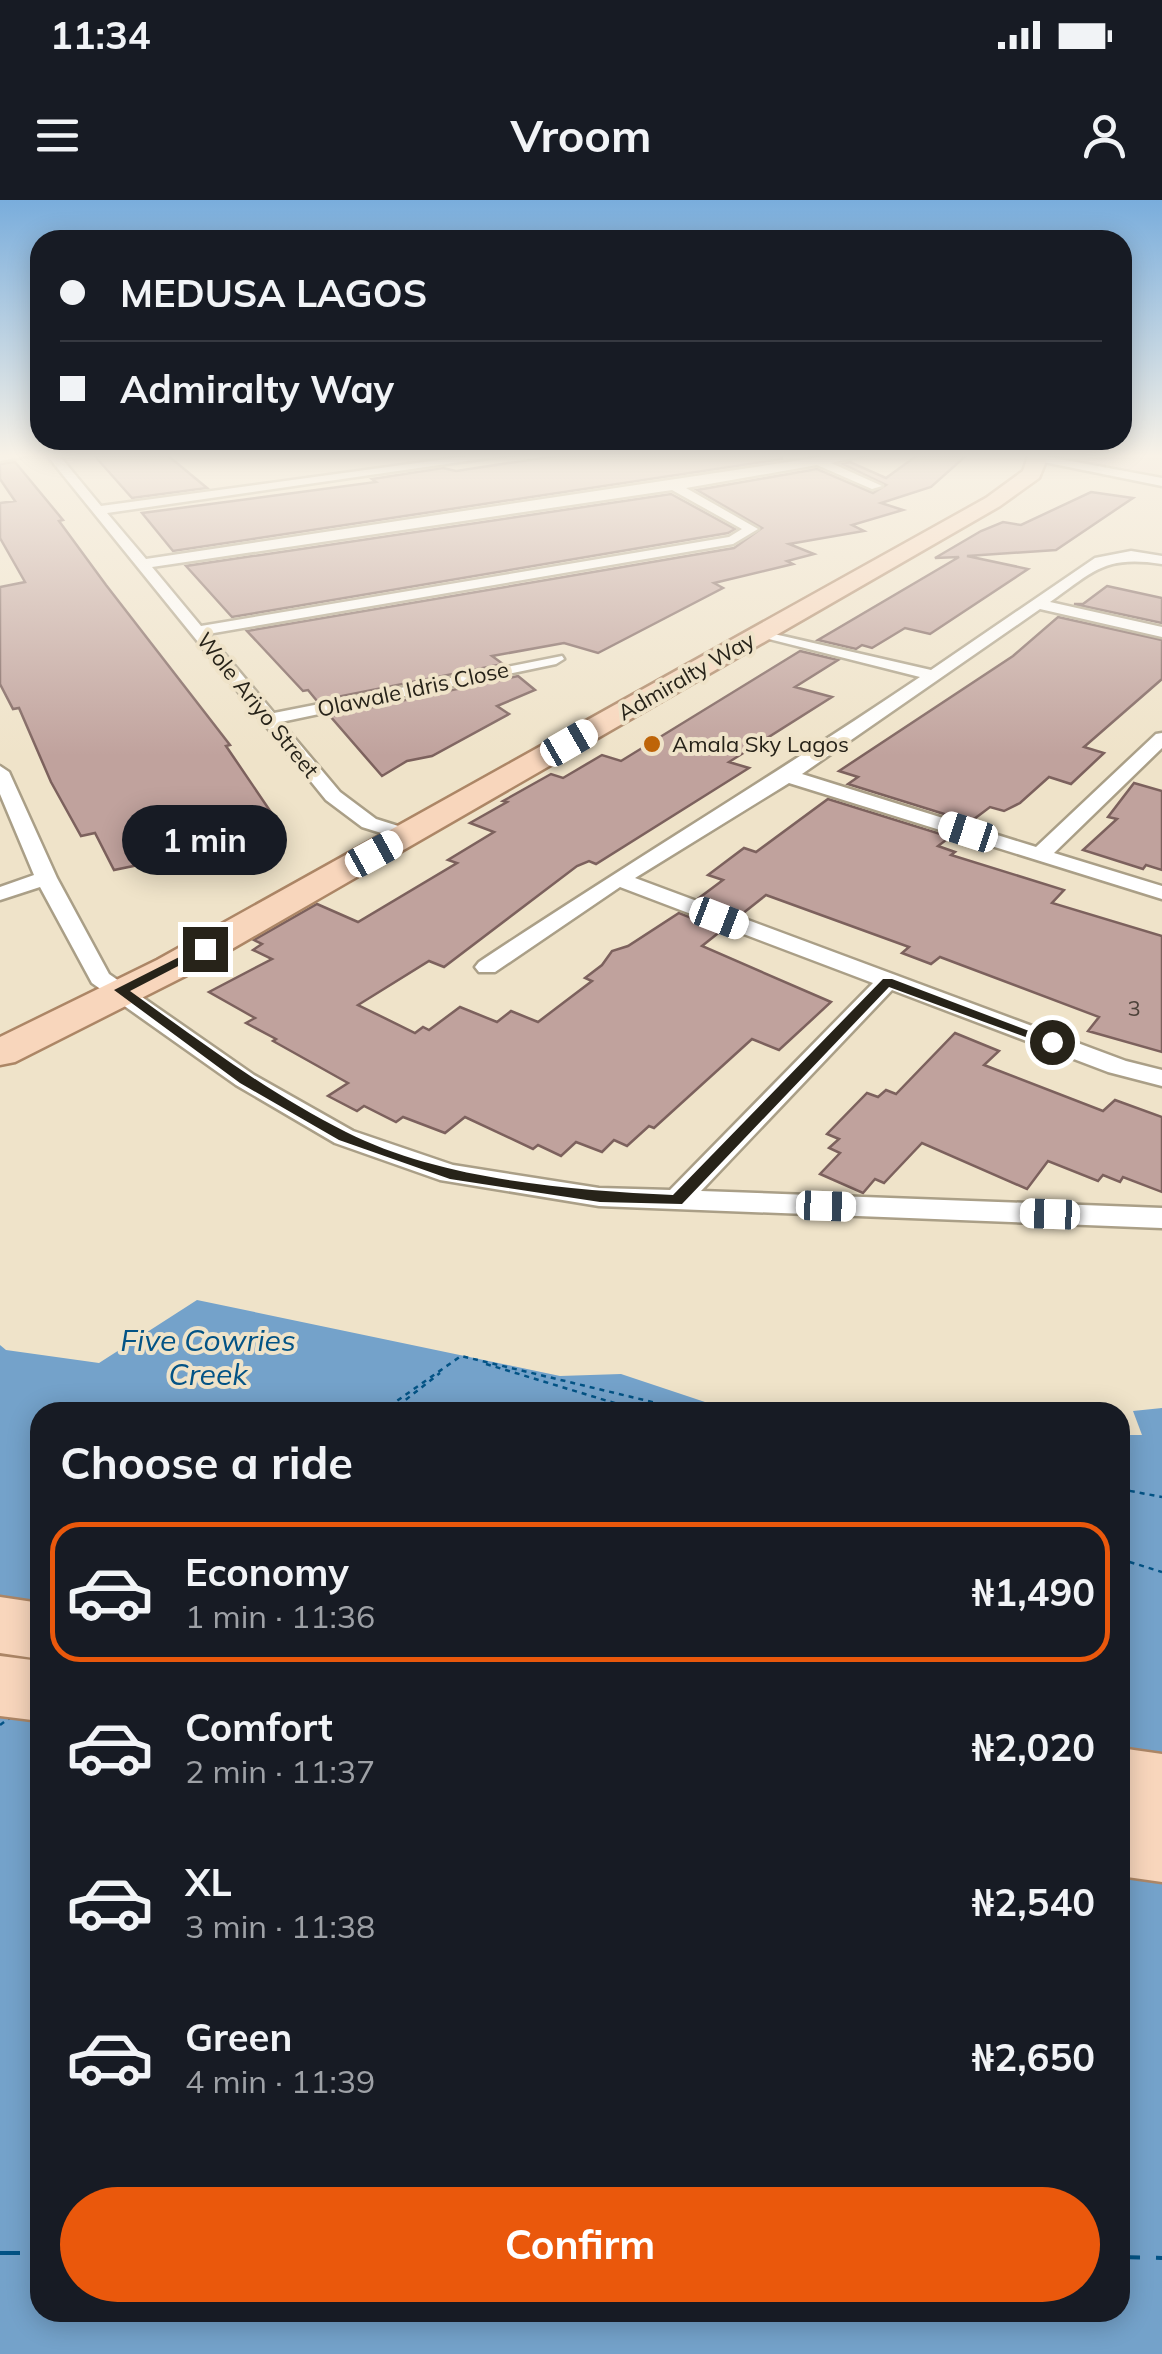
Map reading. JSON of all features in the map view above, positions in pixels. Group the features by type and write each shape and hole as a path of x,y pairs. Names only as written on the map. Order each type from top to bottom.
{"main road":[{"name":"Admiralty Way","path":"0,1024 110,984 171,968 394,831 874,555"},
{"name":"Admiralty Way","path":"394,831 763,633 900,555"},
{"name":"Admiralty Way","path":"0,1053 110,984"},
{"path":"0,1625 30,1629"},
{"path":"0,1686 30,1690"},
{"path":"1130,1783 1162,1788"},
{"path":"1130,1841 1162,1846"}],"street":[{"name":"Wole Ariyo Street","path":"134,555 333,796 394,831"},
{"path":"142,564 207,555"},
{"path":"197,631 647,555"},
{"path":"487,967 618,879 787,776 1108,557 1131,555 1162,560"},
{"path":"1037,604 1162,632"},
{"path":"763,633 933,675"},
{"name":"Olawale Idris Close","path":"269,718 556,659"},
{"path":"1040,855 1162,738"},
{"path":"0,772 46,878 110,984 244,1080 344,1137 388,1154 450,1174 524,1188 676,1200 1162,1218"},
{"path":"787,776 1162,893"},
{"path":"0,894 46,878"},
{"path":"618,879 1117,1067 1162,1078"},
{"path":"676,1200 887,982"}],"water":[{"name":"Five Cowries Creek","path":"197,1300 560,1376 621,1374 705,1402 30,1402 30,2322 1130,2322 1130,1435 1142,1435 1133,1411 1162,1408 1162,2354 0,2354 0,1345 6,1350 99,1363"}],"building":[{"path":"9,555 84,555 230,745 226,746 277,821 241,834 244,838 224,844 226,848 204,853 211,868 184,873 177,857 114,870 95,833 81,836 51,782 19,708 13,709 0,684 0,587 25,582"},
{"path":"263,555 601,555 232,617 186,566"},
{"path":"696,555 812,555 787,561 793,564 714,583 723,588 598,653 564,643 492,656 503,664 317,701 247,631"},
{"path":"941,555 989,555 967,556 1028,569 930,634 905,628 872,648 862,645 856,649 818,640 959,557 935,558"},
{"path":"1107,586 1162,598 1162,623 1074,604 1083,604"},
{"path":"1058,617 1162,640 1162,679 1084,747 1104,753 1071,784 1049,777 1020,803 1004,811 990,807 970,822 848,784 858,777 839,771 1013,656"},
{"path":"800,651 838,660 795,687 832,697 729,762 749,768 596,864 589,861 577,866 444,967 429,961 358,1005 415,1033 423,1027 429,1030 460,1007 497,1022 511,1011 538,1022 592,981 585,978 612,951 628,946 679,913 722,930 702,946 831,1002 779,1050 752,1039 654,1128 649,1126 627,1146 614,1140 602,1152 576,1142 561,1156 538,1145 533,1149 465,1117 445,1133 403,1117 396,1122 364,1106 357,1111 328,1096 348,1083 273,1041 276,1039 246,1023 255,1018 209,992 272,959 253,950 262,944 254,940 317,904 358,922 457,863 448,860 494,832 470,823 507,802 503,801 551,774 563,778 602,755 621,761"},
{"path":"518,676 535,690 497,706 509,714 432,756 407,761 382,776 330,716"},
{"path":"1134,783 1162,791 1162,870 1146,865 1143,869 1083,850 1117,819 1108,817"},
{"path":"828,799 950,837 938,846 955,852 951,855 1064,890 1052,903 1162,936 1162,1052 1088,1031 1099,1017 940,957 931,964 902,953 909,947 766,895 742,914 699,898 723,880 708,875 744,848 756,852"},
{"path":"955,1033 999,1051 984,1065 1103,1111 1115,1100 1162,1117 1162,1192 1123,1177 1120,1182 1103,1175 1098,1181 1048,1161 1027,1189 922,1143 884,1183 875,1179 863,1193 820,1174 840,1153 829,1148 839,1139 827,1134 867,1093 878,1097 886,1090 896,1094"}],"ferry route":[{"path":"395,1402 461,1356 652,1402"},
{"path":"486,1364 611,1402"},
{"path":"403,1402 440,1373"},
{"path":"1130,1491 1162,1497"},
{"path":"1130,1562 1162,1572"},
{"path":"0,1725 11,1717"},
{"path":"0,2253 30,2253"},
{"path":"1130,2257 1162,2258"}],"place":[{"name":"Amala Sky Lagos","path":"652,744"}],"route":[{"path":"205,949 121,990 244,1080 344,1137 450,1174 600,1197 676,1200 887,982 1052,1042"}]}
